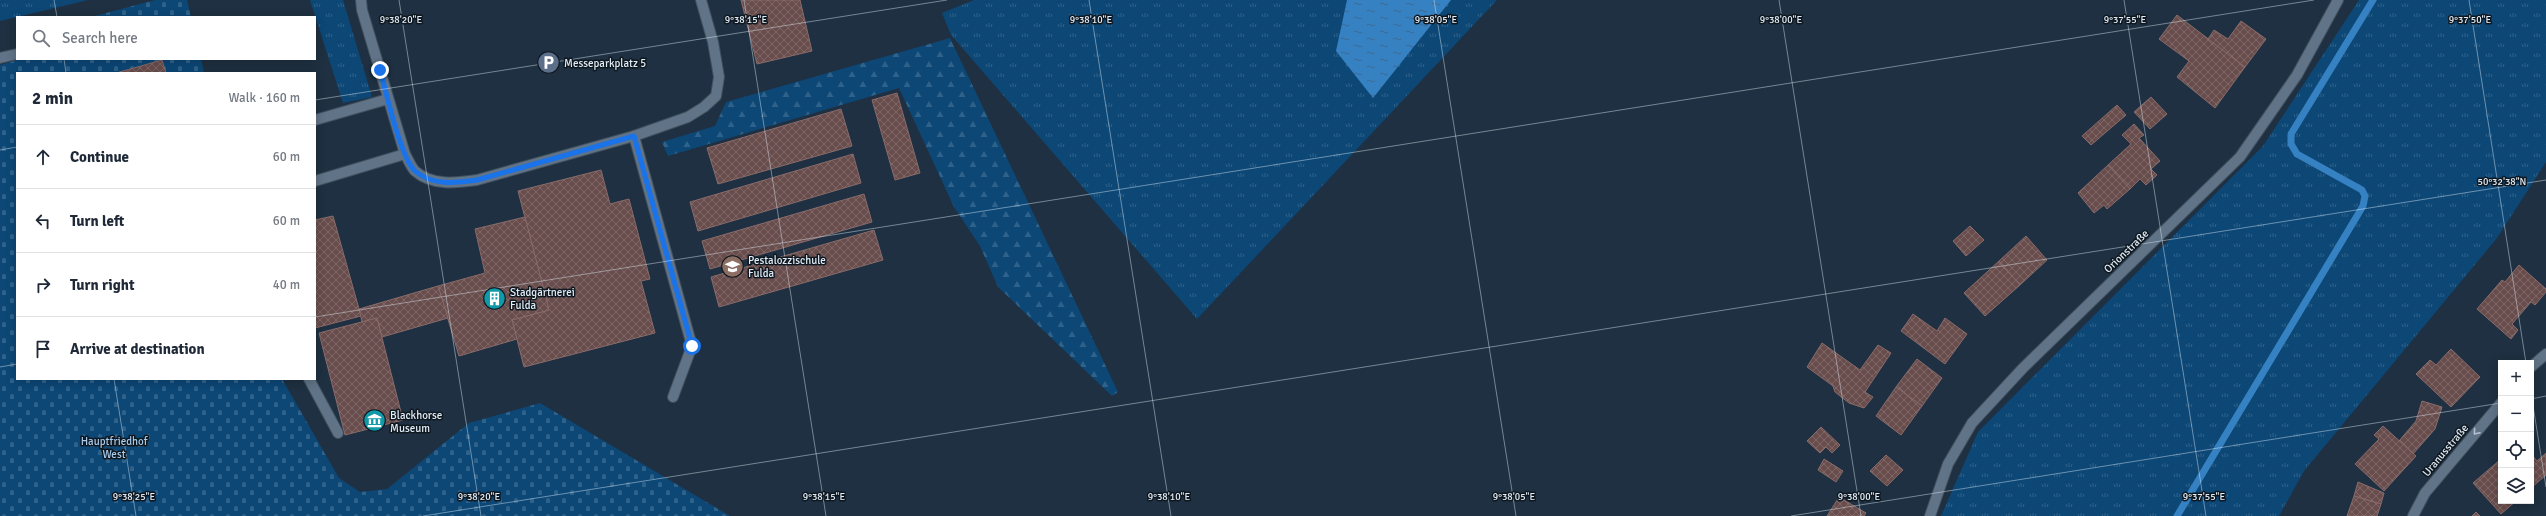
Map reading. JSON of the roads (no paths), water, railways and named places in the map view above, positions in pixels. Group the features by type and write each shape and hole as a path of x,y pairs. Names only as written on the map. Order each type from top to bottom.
{"street":[{"path":"361,0 362,10 388,99 406,154 415,170 435,181 455,183 477,180 634,136 688,117 704,107 716,96 719,77 701,0"},
{"name":"Orionstraße","path":"1930,516 1948,464 1972,423 2023,368 2240,157 2297,75 2338,0"},
{"path":"0,58 16,54"},
{"path":"316,120 388,99"},
{"path":"634,136 692,346 674,397"},
{"path":"316,181 406,154"},
{"path":"2534,364 2546,354"},
{"path":"310,380 338,432"},
{"name":"Uranusstraße","path":"2413,516 2425,493 2498,407"}],"water":[{"path":"1347,0 1451,0 1373,98 1336,51"}],"waterway":[{"path":"2177,516 2363,206 2365,196 2362,190 2297,154 2291,144 2291,134 2373,0"}],"place":[{"name":"Messeparkplatz 5","path":"549,63"},
{"name":"Pestalozzischule Fulda","path":"733,266"},
{"name":"Stadgärtnerei Fulda","path":"494,298"},
{"name":"Blackhorse Museum","path":"375,421"}],"park label":[{"name":"Hauptfriedhof West","path":"114,447"}]}
